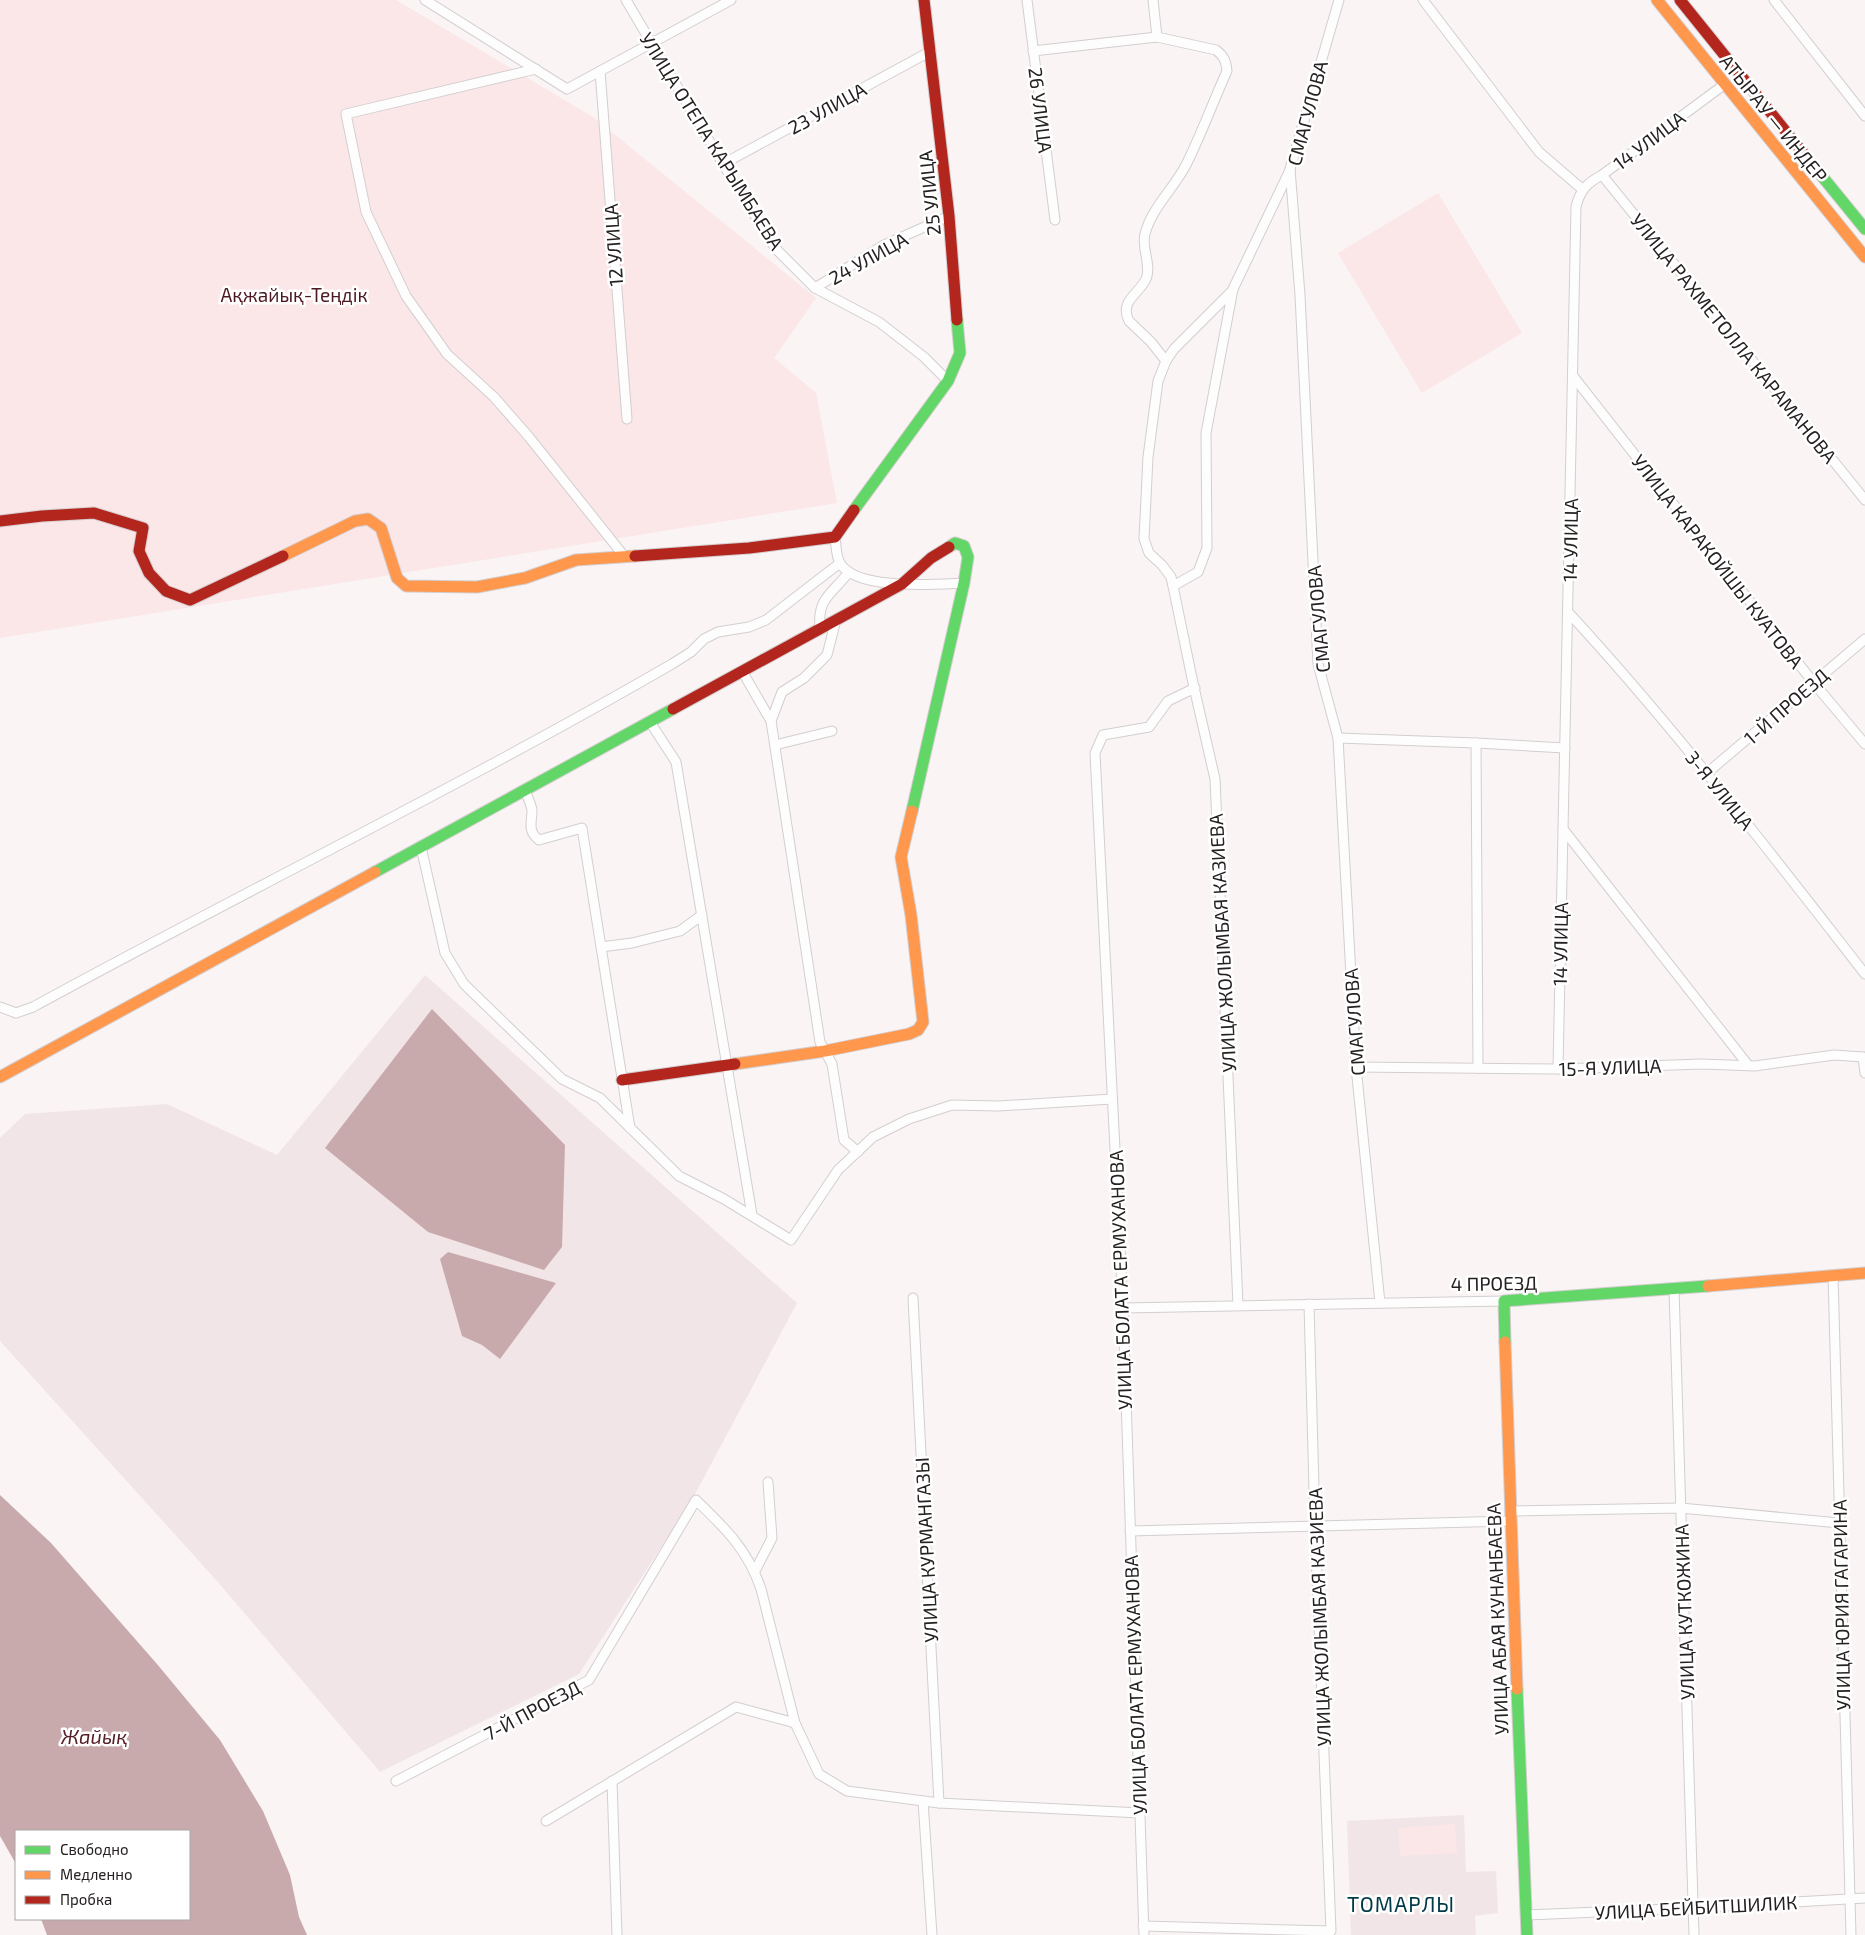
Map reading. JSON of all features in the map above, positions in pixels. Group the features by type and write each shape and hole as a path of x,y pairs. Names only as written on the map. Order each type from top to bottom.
{"street":[{"name":"УЛИЦА ОТЕПА КАРЫМБАЕВА","path":"626,0 723,164 776,249 816,288 879,322 924,357 948,381"},
{"path":"432,1 567,89 731,0"},
{"name":"25 УЛИЦА","path":"835,537 948,381 960,353 949,216 924,0"},
{"name":"26 УЛИЦА","path":"1027,0 1055,220"},
{"path":"1153,0 1157,36"},
{"name":"СМАГУЛОВА","path":"1339,0 1290,169 1300,295 1318,664 1338,738 1356,1066 1380,1303"},
{"path":"1423,0 1539,152 1582,189"},
{"name":"АТЫРАУ — ИНДЕР","path":"1657,0 1865,257"},
{"name":"АТЫРАУ — ИНДЕР","path":"1680,0 1865,229"},
{"path":"1774,0 1865,116"},
{"path":"1033,51 1157,36 1216,50 1226,62 1227,71 1186,165 1172,190 1154,212 1145,233 1147,273 1143,282 1127,303 1127,317 1129,321 1151,342 1166,360"},
{"name":"23 УЛИЦА","path":"723,164 931,51"},
{"path":"536,70 346,114 366,212 406,296 446,354 494,398 529,437 624,556"},
{"name":"12 УЛИЦА","path":"600,71 627,419"},
{"name":"14 УЛИЦА","path":"1558,1069 1576,206 1582,189 1591,181 1602,175 1725,84"},
{"name":"УЛИЦА ЖОЛЫМБАЯ КАЗИЕВА","path":"1173,586 1198,572 1207,548 1206,433 1233,289 1290,169"},
{"name":"УЛИЦА РАХМЕТОЛЛА КАРАМАНОВА","path":"1602,175 1865,500"},
{"name":"24 УЛИЦА","path":"816,288 884,245 949,216"},
{"name":"УЛИЦА ЖОЛЫМБАЯ КАЗИЕВА","path":"1233,289 1174,349 1166,360 1158,381 1148,457 1144,539 1149,553 1171,577 1215,778 1238,1306"},
{"name":"УЛИЦА КАРАКОЙШЫ КУАТОВА","path":"1573,376 1865,744"},
{"path":"0,522 42,516 94,513 143,528 139,551 150,573 166,591 190,600 355,521 368,519 381,528 397,578 406,586 477,587 525,578 576,560 749,548 835,537 840,563 849,572 877,582 902,584 964,583"},
{"path":"0,1077 902,584 931,558 955,543 964,546 968,557 964,583 901,857 911,915 923,1022 918,1030 909,1034 825,1051 622,1080"},
{"path":"0,1007 16,1012 33,1007 268,881 514,754 672,664 691,652 704,639 718,632 749,627 766,620 840,563"},
{"path":"820,628 819,617 823,601 849,572"},
{"name":"3-Я УЛИЦА","path":"1568,612 1618,666 1708,773 1865,974"},
{"path":"771,721 782,692 804,678 827,655 836,620"},
{"name":"1-Й ПРОЕЗД","path":"1708,773 1865,639"},
{"path":"742,671 771,721 820,1042 832,1064 844,1140 858,1152"},
{"name":"УЛИЦА БОЛАТА ЕРМУХАНОВА","path":"1144,1930 1123,1308 1095,753 1103,734 1149,727 1168,701 1195,688"},
{"path":"650,722 676,762 752,1215"},
{"path":"775,745 832,731"},
{"path":"1338,738 1565,748"},
{"path":"1476,743 1478,1068"},
{"path":"525,790 532,809 530,824 533,836 539,840 582,828 630,1128"},
{"path":"1563,829 1748,1065"},
{"path":"421,847 445,954 464,984 562,1079 600,1098 679,1176 752,1215 791,1240 838,1170 873,1137 909,1119 952,1105 998,1106 1112,1099"},
{"path":"601,947 632,943 680,931 702,915"},
{"path":"1864,1054 1865,1073"},
{"name":"15-Я УЛИЦА","path":"1356,1066 1558,1069 1702,1064 1748,1065 1834,1055 1864,1054"},
{"name":"4 ПРОЕЗД","path":"1123,1308 1531,1300 1865,1273"},
{"name":"УЛИЦА ЮРИЯ ГАГАРИНА","path":"1833,1276 1851,1935"},
{"name":"УЛИЦА КУТКОЖИНА","path":"1674,1288 1694,1935"},
{"name":"УЛИЦА КУРМАНГАЗЫ","path":"913,1298 939,1803"},
{"name":"УЛИЦА АБАЯ КУНАНБАЕВА","path":"1504,1301 1510,1516 1527,1935"},
{"name":"УЛИЦА ЖОЛЫМБАЯ КАЗИЕВА","path":"1144,1930 1331,1931 1315,1526 1309,1304"},
{"path":"768,1482 772,1538 755,1571 795,1723 819,1774 847,1791 939,1803 1140,1813"},
{"name":"7-Й ПРОЕЗД","path":"396,1781 589,1680 696,1500 732,1534 755,1571"},
{"path":"1130,1531 1315,1526 1681,1508 1839,1523"},
{"path":"546,1821 736,1707 795,1723"},
{"path":"612,1781 617,1935"},
{"path":"923,1801 932,1935"},
{"name":"УЛИЦА БЕЙБИТШИЛИК","path":"1527,1915 1865,1898"}],"shaded area":[{"path":"425,975 797,1303 693,1498 579,1674 380,1772 217,1581 0,1341 0,1138 25,1114 167,1104 277,1155"},
{"path":"1464,1815 1466,1872 1496,1871 1498,1913 1475,1916 1476,1935 1351,1935 1347,1821"}],"green space":[{"name":"Ақжайық-Теңдік","path":"0,0 396,0 593,117 816,298 774,358 816,393 837,503 0,638"},
{"path":"1438,193 1522,333 1422,393 1338,253"},
{"path":"1455,1824 1457,1853 1400,1856 1398,1828"}],"water":[{"path":"432,1009 565,1145 562,1247 544,1270 428,1232 325,1148"},
{"path":"448,1252 556,1283 500,1359 482,1345 462,1336 440,1259"},
{"name":"Жайық","path":"0,1495 51,1543 157,1664 220,1740 263,1811 290,1875 299,1917 307,1935 47,1935 41,1920 190,1920 190,1830 15,1830 15,1862 0,1836"}],"traffic: fast":[{"path":"1808,159 1865,229"},
{"path":"854,510 948,381 960,353 957,320"},
{"path":"912,811 964,583 968,557 964,546 955,543 949,547"},
{"path":"375,872 673,709"},
{"path":"1505,1342 1504,1301 1708,1286"},
{"path":"1517,1689 1527,1935"}],"traffic: slow":[{"path":"1657,0 1865,257"},
{"path":"283,556 355,521 368,519 381,528 397,578 406,586 477,587 525,578 576,560 635,556"},
{"path":"735,1064 825,1051 909,1034 918,1030 923,1022 911,915 901,857 912,811"},
{"path":"0,1077 375,872"},
{"path":"1708,1286 1865,1273"},
{"path":"1505,1342 1517,1689"}],"traffic: jam":[{"path":"924,0 949,216 957,320"},
{"path":"1680,0 1808,159"},
{"path":"635,556 749,548 835,537 854,510"},
{"path":"0,521 94,513 143,528 139,551 149,573 166,591 190,600 283,556"},
{"path":"673,709 902,584 931,558 949,547"},
{"path":"622,1080 735,1064"}],"district":[{"name":"ТОМАРЛЫ","path":"1401,1903"}]}
